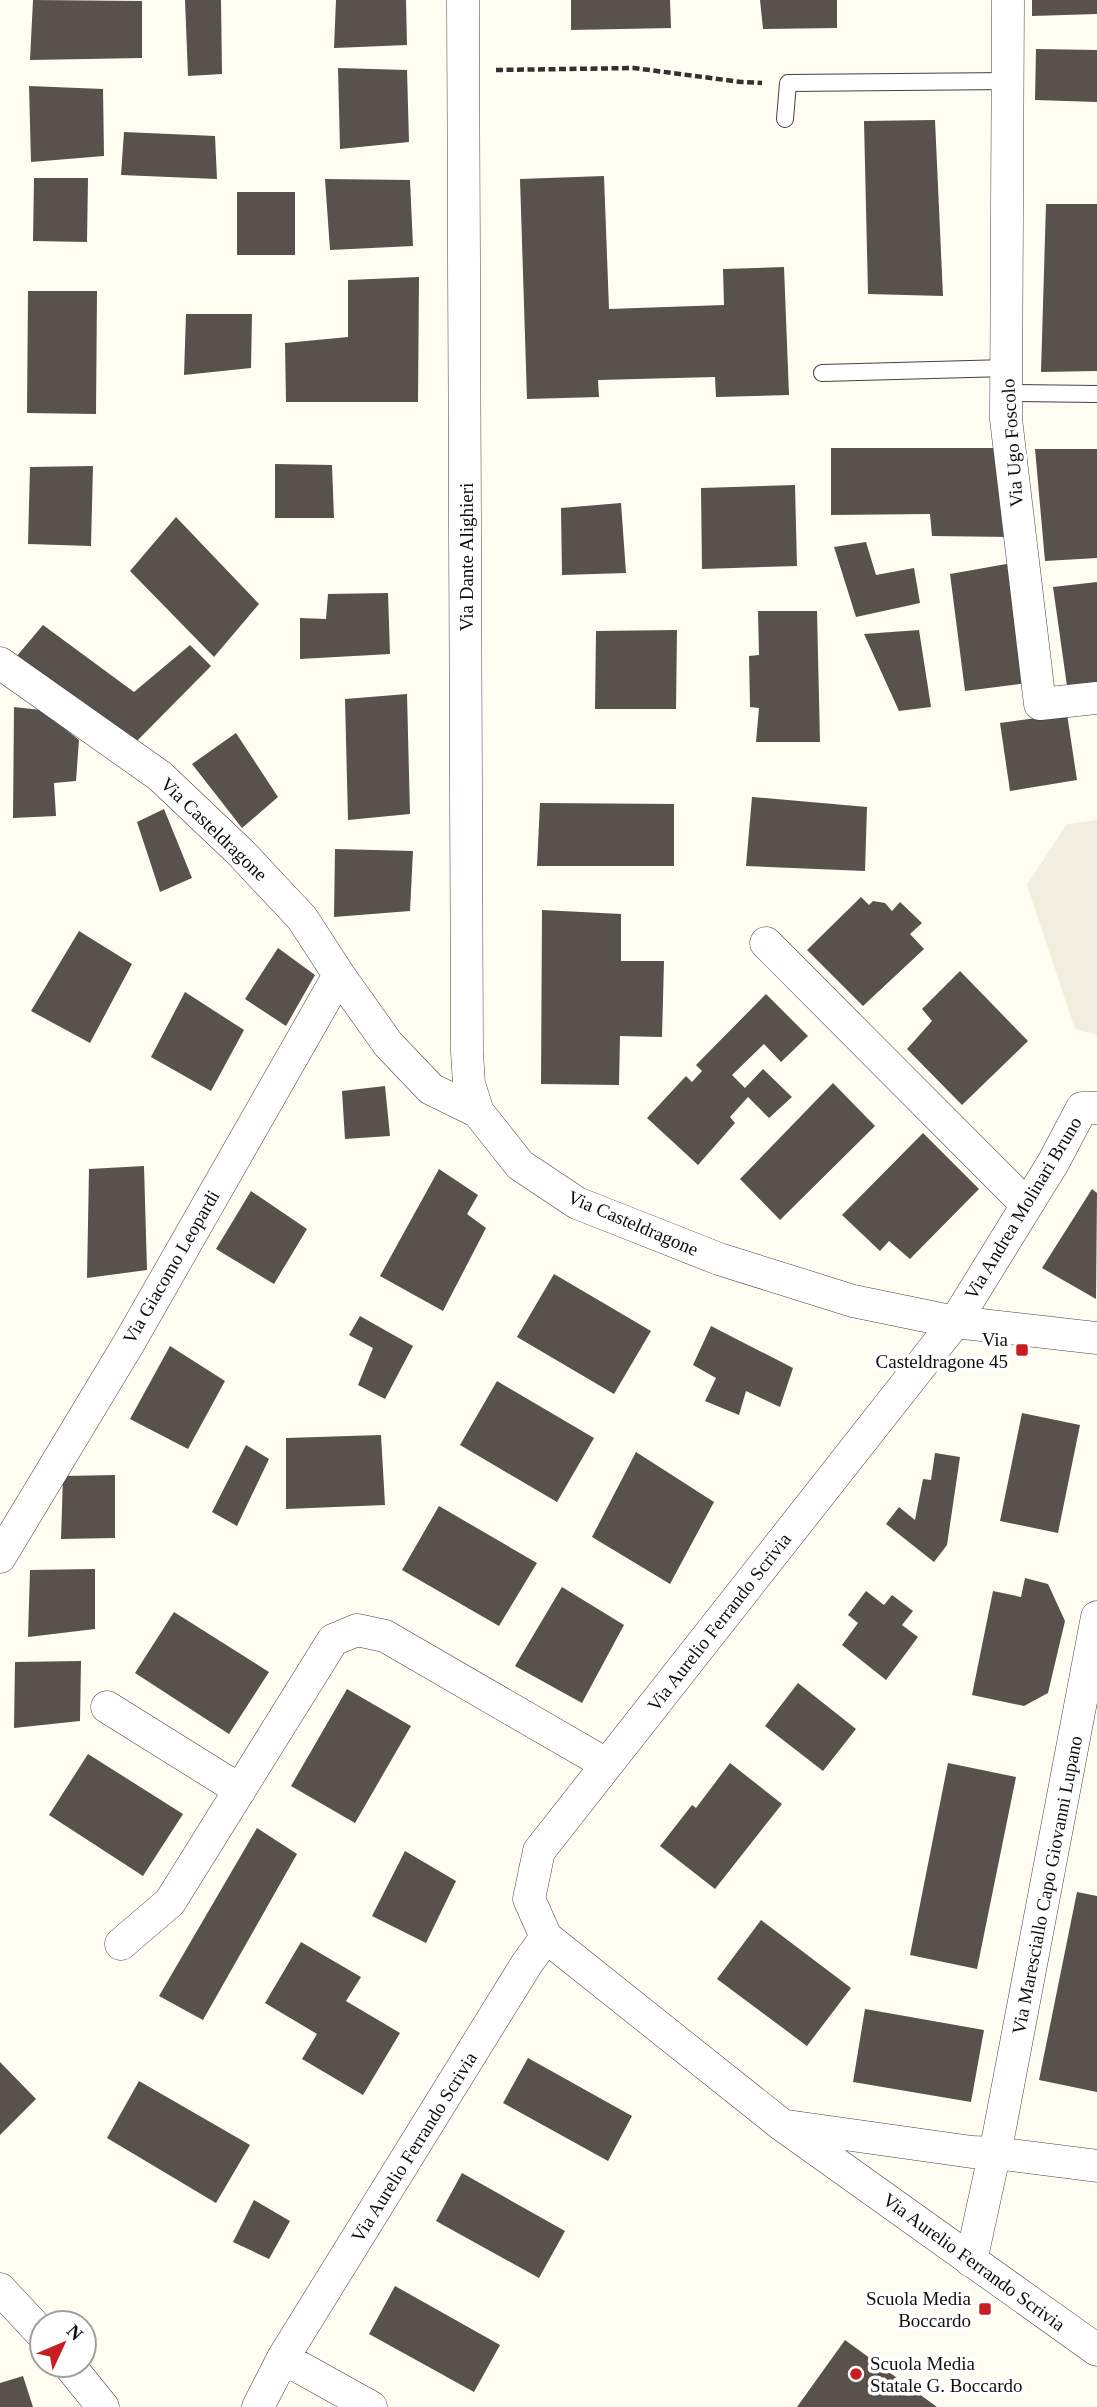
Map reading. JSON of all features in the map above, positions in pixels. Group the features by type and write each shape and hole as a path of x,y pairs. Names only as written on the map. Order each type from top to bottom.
{"street":[{"name":"Via Dante Alighieri","path":"463,0 467,1052 469,1084 478,1112"},
{"name":"Via Ugo Foscolo","path":"1008,0 1006,419 1040,704 1097,698"},
{"name":"Via Casteldragone","path":"0,663 160,776 240,852 302,918 388,1044 431,1089 478,1112 520,1165 577,1203 719,1259 853,1301 956,1322 1097,1338"},
{"path":"766,943 1027,1205"},
{"name":"Via Giacomo Leopardi","path":"0,1557 129,1343 339,975"},
{"name":"Via Andrea Molinari Bruno","path":"956,1322 1082,1108 1097,1108"},
{"name":"Via Aurelio Ferrando Scrivia","path":"956,1322 539,1852 529,1899 547,1937 782,2125 1097,2350"},
{"name":"Via Maresciallo Capo Giovanni Lupano","path":"971,2261 995,2152 1097,1617"},
{"path":"121,1944 170,1902 333,1640 358,1630 385,1636 606,1764"},
{"path":"107,1707 240,1790"},
{"name":"Via Aurelio Ferrando Scrivia","path":"258,2407 284,2358 526,1965 547,1937"},
{"path":"782,2125 972,2152 995,2152 1097,2166"},
{"path":"0,2289 28,2319"},
{"path":"284,2358 371,2407"},
{"path":"80,2379 103,2407"}],"lane":[{"path":"785,119 788,83 1008,81"},
{"path":"822,373 1007,381 1097,394"}],"path":[{"path":"463,71 634,68 741,82 788,83"}],"shaded area":[{"path":"1097,820 1097,1035 1075,1029 1027,885 1067,824"}],"building":[{"path":"33,0 142,1 142,58 30,60"},
{"path":"185,0 221,0 222,74 188,76"},
{"path":"336,0 406,0 407,45 334,48"},
{"path":"571,0 670,0 671,28 571,30"},
{"path":"760,0 837,0 837,28 763,29"},
{"path":"1032,0 1097,0 1097,14 1032,16"},
{"path":"1036,49 1097,50 1097,102 1035,100"},
{"path":"338,68 407,70 409,142 340,149"},
{"path":"29,86 103,89 104,156 31,162"},
{"path":"935,120 943,296 868,294 864,121"},
{"path":"124,132 215,136 217,179 121,175"},
{"path":"604,176 609,309 724,305 723,269 784,267 789,395 716,397 715,377 598,380 599,397 527,399 520,179"},
{"path":"34,178 88,178 87,242 33,241"},
{"path":"325,179 410,180 413,246 330,250"},
{"path":"237,192 295,192 295,255 237,255"},
{"path":"1046,204 1097,204 1097,371 1041,372"},
{"path":"419,277 418,402 286,402 285,343 348,337 348,280"},
{"path":"28,291 97,291 96,414 27,413"},
{"path":"186,314 252,314 251,368 184,375"},
{"path":"831,448 1002,448 1010,537 932,536 930,514 831,515"},
{"path":"1035,449 1097,449 1097,558 1045,561"},
{"path":"275,464 332,465 334,518 275,518"},
{"path":"93,466 91,546 28,544 30,467"},
{"path":"795,485 797,566 702,569 701,488"},
{"path":"621,503 626,573 562,575 561,508"},
{"path":"176,517 259,604 214,657 130,571"},
{"path":"866,542 876,575 914,568 920,603 856,617 834,547"},
{"path":"1012,563 1027,683 965,691 950,574"},
{"path":"1097,582 1097,682 1067,686 1053,587"},
{"path":"388,593 390,654 300,659 300,618 326,619 328,594"},
{"path":"758,611 817,611 820,742 756,742 759,708 750,707 749,656 759,655"},
{"path":"43,625 134,692 190,645 211,666 132,746 16,657"},
{"path":"677,630 676,709 595,709 596,631"},
{"path":"919,630 931,707 899,711 864,634"},
{"path":"407,694 410,814 348,820 345,699"},
{"path":"14,707 41,710 79,740 76,781 54,783 56,816 13,818"},
{"path":"1067,714 1077,780 1010,791 1000,723"},
{"path":"236,733 278,797 242,828 192,764"},
{"path":"752,797 867,807 865,871 746,866"},
{"path":"540,803 674,804 674,866 537,866"},
{"path":"164,809 192,878 160,892 137,822"},
{"path":"335,849 413,851 410,911 334,917"},
{"path":"861,897 869,905 873,901 885,903 892,911 900,902 922,923 910,934 924,949 863,1006 807,950"},
{"path":"542,910 621,914 621,961 664,961 662,1037 620,1036 619,1085 541,1084"},
{"path":"79,931 132,964 90,1043 31,1011"},
{"path":"278,948 315,975 286,1026 245,999"},
{"path":"960,971 1028,1041 962,1105 907,1049 932,1021 922,1009"},
{"path":"185,992 244,1030 211,1091 151,1057"},
{"path":"766,994 808,1036 781,1062 764,1044 732,1075 745,1088 763,1069 792,1097 769,1118 748,1097 730,1117 735,1123 698,1165 647,1118 686,1076 692,1082 702,1071 696,1065"},
{"path":"833,1083 875,1126 780,1220 740,1179"},
{"path":"385,1086 390,1136 345,1139 342,1091"},
{"path":"923,1133 979,1189 910,1259 889,1241 880,1251 842,1215"},
{"path":"144,1166 147,1270 87,1278 89,1169"},
{"path":"439,1169 478,1195 467,1214 486,1228 443,1311 380,1276"},
{"path":"1092,1189 1097,1193 1096,1299 1042,1268"},
{"path":"251,1191 307,1229 274,1284 216,1249"},
{"path":"554,1274 651,1331 614,1394 517,1337"},
{"path":"360,1316 413,1346 385,1399 358,1385 373,1348 349,1335"},
{"path":"711,1326 793,1368 780,1407 746,1391 739,1415 705,1401 716,1378 693,1365"},
{"path":"170,1346 225,1381 188,1449 130,1419"},
{"path":"497,1381 594,1438 557,1502 460,1445"},
{"path":"1022,1413 1080,1425 1058,1533 1000,1521"},
{"path":"381,1435 385,1505 286,1509 286,1438"},
{"path":"246,1445 269,1459 237,1526 212,1512"},
{"path":"636,1452 714,1502 670,1584 592,1537"},
{"path":"935,1453 960,1457 947,1545 934,1562 886,1524 899,1507 915,1520 923,1479 931,1480"},
{"path":"115,1475 115,1538 61,1539 63,1476"},
{"path":"439,1506 537,1563 499,1626 402,1570"},
{"path":"95,1569 95,1629 28,1637 30,1570"},
{"path":"1025,1578 1048,1584 1065,1621 1048,1693 1024,1706 972,1695 993,1591 1021,1597"},
{"path":"562,1587 624,1625 582,1703 515,1666"},
{"path":"866,1591 884,1605 892,1595 913,1611 902,1625 918,1637 886,1680 842,1645 858,1623 848,1615"},
{"path":"174,1612 269,1672 229,1734 135,1673"},
{"path":"81,1661 80,1721 14,1728 15,1662"},
{"path":"798,1683 856,1729 823,1771 765,1726"},
{"path":"347,1689 411,1726 355,1823 291,1786"},
{"path":"88,1754 183,1814 143,1876 49,1815"},
{"path":"730,1763 782,1804 715,1889 660,1846 692,1805 696,1808"},
{"path":"948,1763 1016,1777 977,1969 910,1955"},
{"path":"257,1828 297,1854 203,2020 159,1996"},
{"path":"405,1851 456,1881 426,1943 372,1916"},
{"path":"1077,1892 1097,1896 1097,2092 1039,2080"},
{"path":"761,1920 851,1988 807,2046 717,1979"},
{"path":"301,1942 361,1977 346,2001 400,2033 363,2095 302,2059 317,2034 265,2003"},
{"path":"865,2009 984,2030 971,2102 853,2082"},
{"path":"528,2058 632,2116 608,2161 503,2103"},
{"path":"0,2062 36,2099 0,2135"},
{"path":"139,2081 250,2145 216,2203 107,2138"},
{"path":"462,2173 565,2231 539,2278 436,2221"},
{"path":"254,2200 290,2221 269,2259 233,2242"},
{"path":"395,2286 500,2345 474,2392 369,2334"},
{"name":"Scuola Media Statale G. Boccardo","path":"845,2340 937,2407 797,2407"},
{"path":"23,2376 33,2407 0,2407 0,2383"}],"place":[{"name":"Via Casteldragone 45","path":"1022,1350"},
{"name":"Scuola Media Boccardo","path":"985,2309"},
{"name":"Scuola Media Statale G. Boccardo","path":"856,2374"}]}
